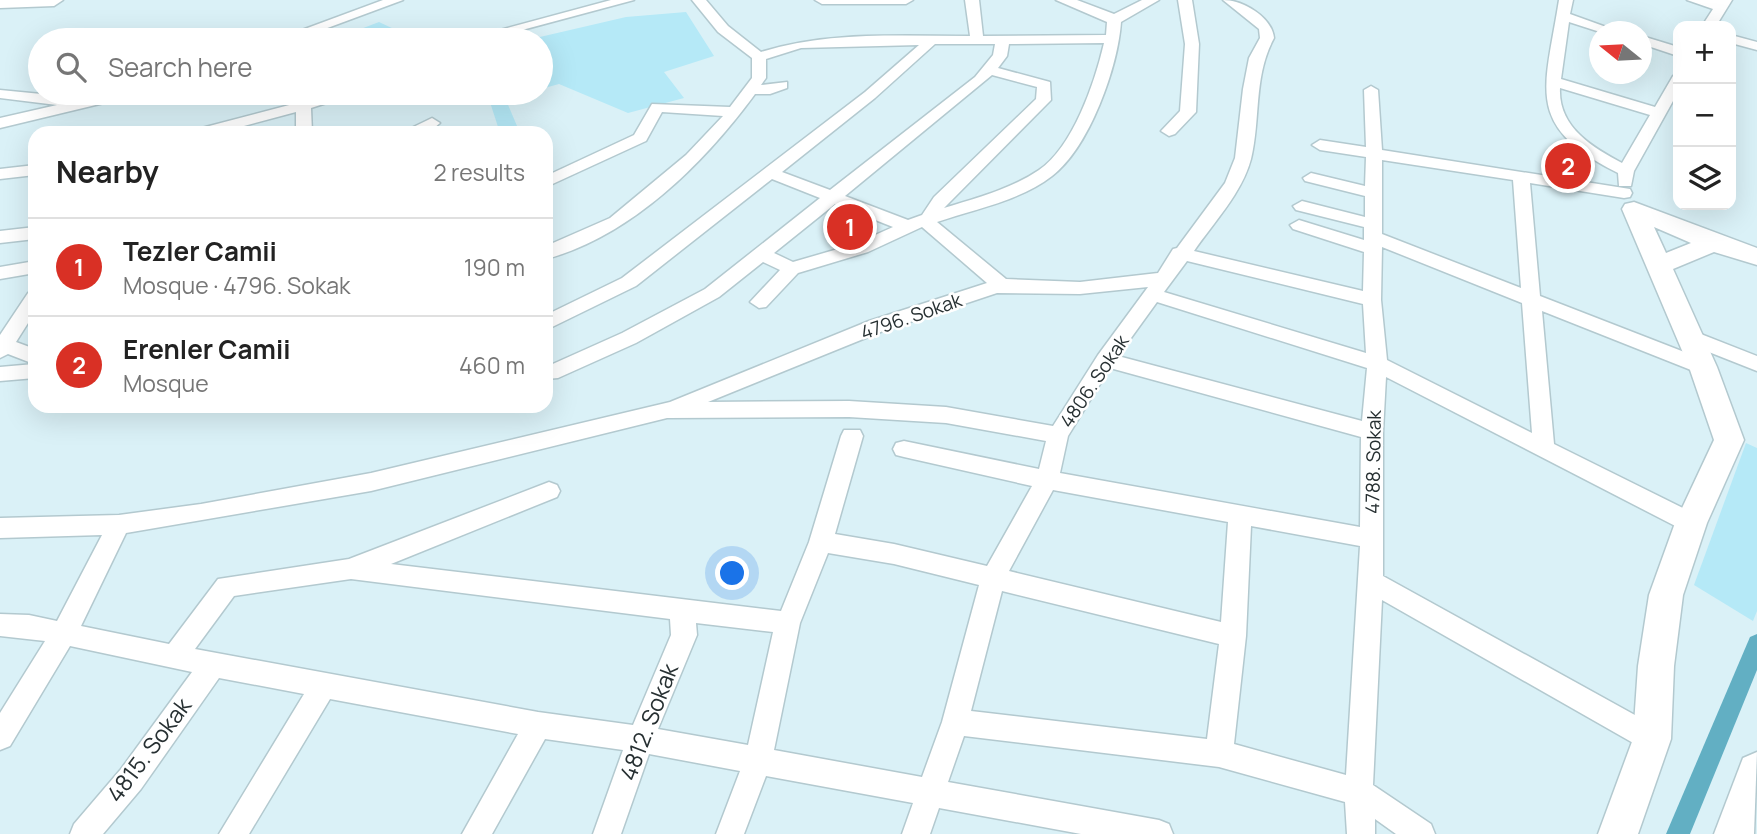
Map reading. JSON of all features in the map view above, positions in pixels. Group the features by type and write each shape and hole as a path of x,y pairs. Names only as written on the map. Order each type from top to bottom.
{"street":[{"path":"0,2 54,0"},
{"path":"316,28 396,0"},
{"path":"511,28 599,2 627,0"},
{"path":"699,0 723,29 760,57"},
{"path":"821,0 906,0"},
{"path":"972,0 977,40"},
{"path":"1063,0 1101,12 1114,20"},
{"path":"1114,20 1152,0"},
{"path":"1168,131 1188,112 1192,44 1185,0"},
{"name":"4806. Sokak","path":"916,834 956,722 993,578 1047,480 1058,435 1105,360 1160,287 1180,253 1233,184 1243,158 1256,58 1267,38 1266,28 1230,0"},
{"path":"1566,0 1552,102 1560,119 1579,143 1626,171"},
{"path":"1694,0 1723,4 1712,21"},
{"path":"1564,16 1589,24"},
{"path":"759,302 792,269 882,240 907,226 926,222 1013,190 1048,172 1063,154 1104,78 1114,39 1114,20"},
{"path":"553,372 629,338 712,293 764,255 980,80 1000,56 1003,39"},
{"path":"760,57 811,43 1114,39"},
{"path":"1736,40 1757,46"},
{"path":"553,320 629,282 870,94 930,42"},
{"path":"1652,43 1673,50"},
{"path":"553,250 616,222 692,158 735,113 759,78 760,57"},
{"path":"926,222 940,201 1043,100 1045,85 988,70"},
{"path":"1555,82 1659,113"},
{"path":"1618,834 1652,739 1656,666 1666,595 1691,523 1729,440 1703,367 1629,201 1626,171 1675,84"},
{"path":"751,89 770,90 782,85"},
{"name":"4788. Sokak","path":"1361,834 1359,792 1371,581 1372,432 1377,364 1372,300 1374,155 1371,90"},
{"path":"0,94 28,97"},
{"path":"0,122 57,110 67,105"},
{"path":"228,126 310,105"},
{"path":"303,107 304,126"},
{"path":"553,179 640,138 657,107 735,113"},
{"path":"425,126 432,123"},
{"path":"1320,145 1521,179 1629,201 1713,243 1757,257"},
{"path":"0,174 28,171"},
{"path":"770,173 907,226"},
{"path":"1311,178 1372,193"},
{"path":"1521,179 1544,449"},
{"path":"1302,206 1372,237 1531,297 1703,367"},
{"path":"926,222 1001,285"},
{"path":"1299,225 1372,237"},
{"path":"0,237 28,234"},
{"path":"1657,266 1713,243"},
{"path":"1180,253 1372,300"},
{"path":"764,255 792,269"},
{"path":"0,273 28,268"},
{"name":"4796. Sokak","path":"667,410 768,372 882,323 1001,285 1049,289 1160,287"},
{"path":"1160,287 1377,364 1691,523"},
{"path":"28,308 2,348 28,357"},
{"path":"1688,337 1757,364"},
{"path":"1105,360 1372,432"},
{"path":"0,374 28,362"},
{"path":"0,528 119,525 371,482 667,410 849,409 946,415 1058,435"},
{"path":"730,834 758,761 788,622 821,542 852,436"},
{"path":"904,449 1047,480 1372,539"},
{"path":"175,657 227,586 351,569 549,491"},
{"path":"1219,754 1233,636 1240,514"},
{"path":"0,737 64,633 119,525"},
{"path":"821,542 894,554 1233,636"},
{"path":"351,569 788,622"},
{"path":"1371,581 1652,739"},
{"name":"4812. Sokak","path":"607,834 640,739 684,635 682,608"},
{"path":"0,625 64,633 323,686 538,725 640,739 1159,834"},
{"name":"4815. Sokak","path":"84,834 131,779 213,665"},
{"path":"233,834 323,686"},
{"path":"956,722 1219,754 1359,792 1421,834"},
{"path":"476,834 538,725"},
{"path":"1734,834 1757,772"}],"shaded area":[{"path":"686,12 714,56 664,72 684,98 628,113 559,84 553,86 553,34 626,17"},
{"path":"379,22 392,28 363,28"},
{"path":"491,105 508,105 517,126 498,126"},
{"path":"1746,443 1757,448 1757,611 1753,621 1694,585"}],"building":[{"path":"1576,157 1591,170 1560,174 1545,161"},
{"path":"861,217 872,221 874,232 830,237 826,221"}],"waterway":[{"path":"1678,834 1757,644"}],"place":[{"name":"Erenler Camii","path":"1568,166"},
{"name":"Tezler Camii","path":"850,227"}]}
